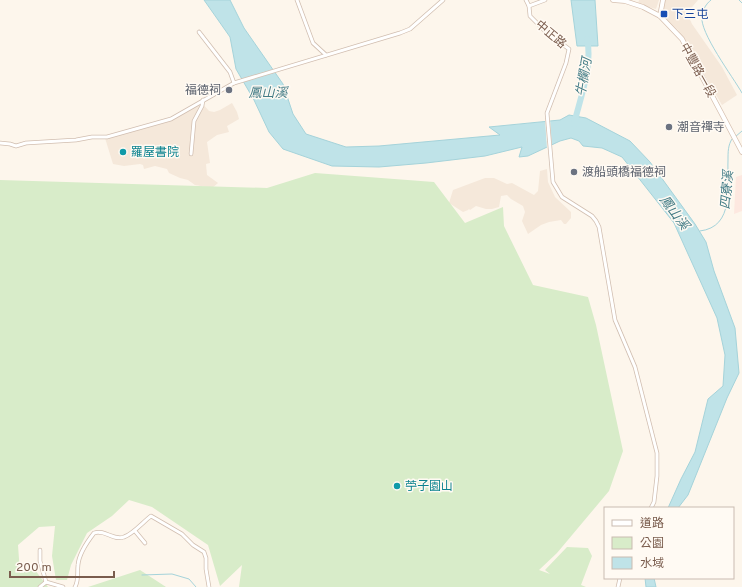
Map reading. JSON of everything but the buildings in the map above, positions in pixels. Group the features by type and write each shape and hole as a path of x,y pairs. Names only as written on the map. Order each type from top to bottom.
{"main road":[{"name":"中豐路一段","path":"613,0 637,5 660,16 682,39 742,152"},
{"path":"660,16 663,0"}],"street":[{"path":"297,0 313,43 326,55"},
{"path":"0,143 16,146 26,143 107,137 171,119 241,80 410,29 443,0"},
{"name":"中正路","path":"526,0 529,6 530,16 546,32 569,49 566,63 547,113 551,171 553,182 562,197 592,216 600,227 615,320 636,366 657,453 657,476 654,502 652,507"},
{"path":"529,6 545,0"},
{"path":"199,32 230,72 234,83"},
{"path":"192,154 194,121 202,106 203,100"},
{"path":"75,587 78,579 79,559 86,544 94,533 102,532 117,538 125,537 151,516 182,534 193,545 204,552 209,587"},
{"path":"134,531 145,542"},
{"path":"40,550 40,561 46,582"},
{"path":"40,587 46,582"},
{"path":"46,582 63,587"}],"shaded area":[{"path":"639,0 659,0 656,9 638,4"},
{"path":"664,0 698,0 687,13 692,24 722,67 737,95 722,105 678,30 660,14"},
{"path":"201,102 209,111 214,112 232,103 239,119 227,126 229,132 217,135 207,142 210,163 206,164 207,175 218,183 212,188 195,185 188,180 169,173 167,169 155,166 144,169 143,165 140,164 124,166 113,164 105,138 173,118"},
{"path":"547,169 548,182 555,197 571,212 571,218 566,224 564,224 561,220 549,222 541,225 528,234 522,221 525,212 523,206 507,195 501,196 499,207 492,209 476,206 463,212 449,203 453,190 485,178 494,178 507,184 512,183 534,195 538,191 540,171"},
{"path":"742,175 742,211 734,214 736,177"}],"green space":[{"path":"315,173 434,182 465,223 503,207 504,226 533,285 588,297 596,325 623,451 609,491 557,553 539,570 550,574 545,570 567,547 588,548 592,556 581,585 586,587 239,587 242,565 220,586 208,545 152,507 129,500 112,516 87,533 71,565 67,580 56,580 52,556 55,526 39,527 18,545 20,573 35,570 48,587 0,587 0,180 267,188"},
{"path":"140,570 166,587 88,587"}],"water":[{"name":"鳳山溪","path":"204,0 230,0 244,28 283,84 293,114 306,134 346,147 379,146 500,135 489,127 560,120 569,115 586,118 630,141 650,162 695,224 706,242 714,271 735,328 739,373 727,398 688,495 679,507 668,507 695,452 708,399 723,386 725,355 717,318 674,223 622,157 602,148 583,146 579,141 571,138 560,141 528,156 519,157 522,147 485,156 426,163 379,167 332,166 283,149 269,132 254,100 236,69 230,37"},
{"name":"牛欄河","path":"571,0 595,0 598,46 577,46"},
{"path":"645,579 654,579 656,587 646,587"}],"pier":[{"path":"545,119 550,119 552,147 547,149"}],"waterway":[{"name":"四寮溪","path":"711,0 703,11 702,23 711,43 742,93"},
{"name":"四寮溪","path":"739,0 742,3"},
{"name":"牛欄河","path":"574,124 587,71 587,39"},
{"name":"四寮溪","path":"735,137 742,131"},
{"name":"四寮溪","path":"700,231 711,228 719,222 724,214 728,193 728,151 732,139"},
{"path":"142,575 172,574 189,579 196,587"}],"place":[{"name":"下三屯","path":"664,14"},
{"name":"福德祠","path":"229,90"},
{"name":"潮音禪寺","path":"669,127"},
{"name":"羅屋書院","path":"123,152"},
{"name":"渡船頭橋福德祠","path":"574,172"},
{"name":"苧子園山","path":"397,486"}]}
